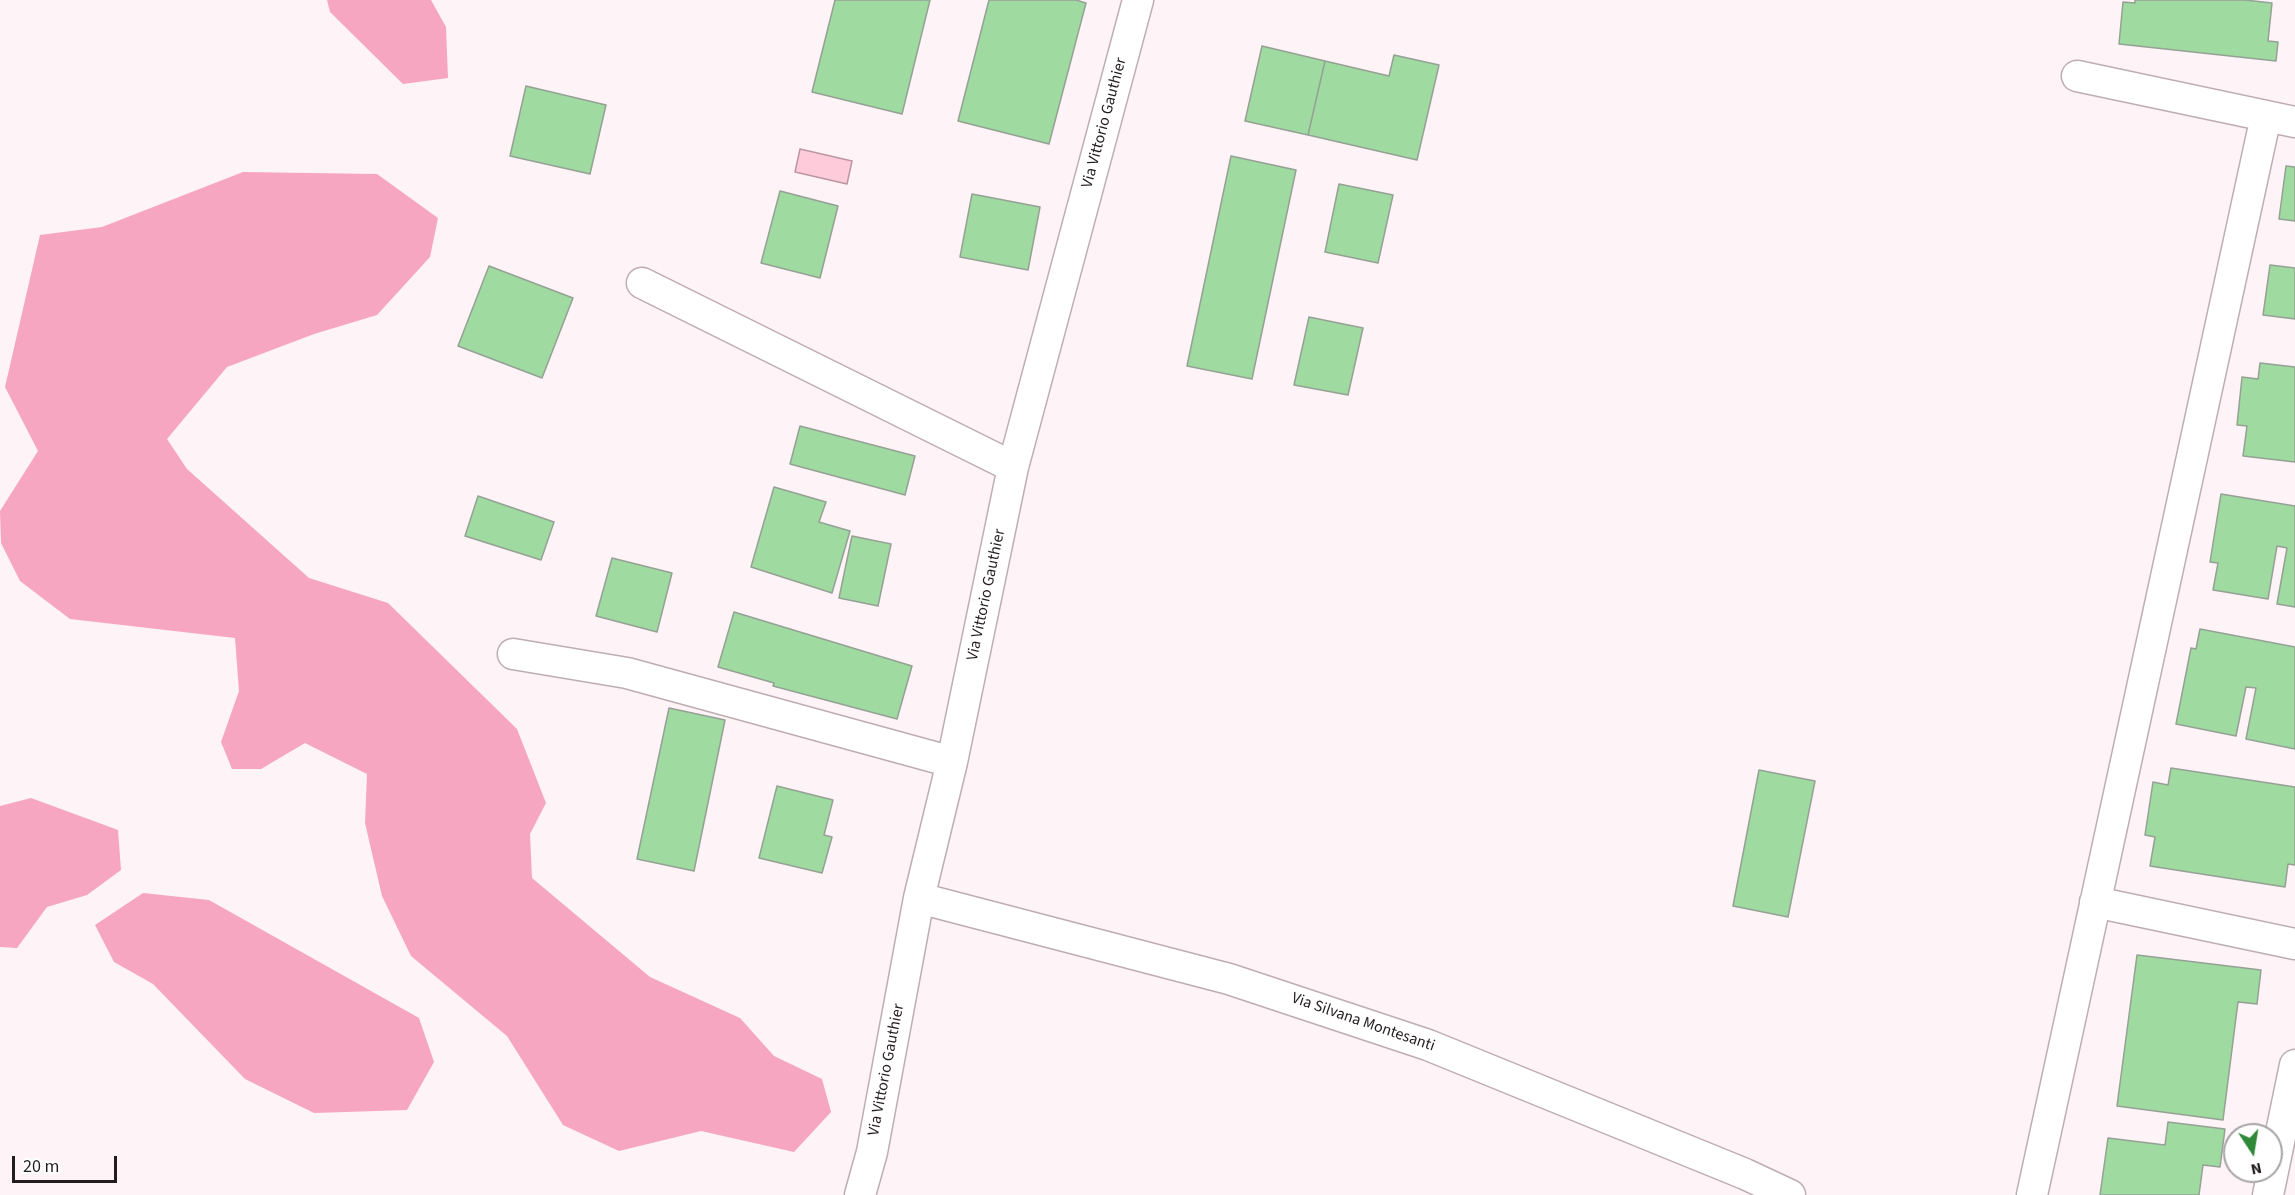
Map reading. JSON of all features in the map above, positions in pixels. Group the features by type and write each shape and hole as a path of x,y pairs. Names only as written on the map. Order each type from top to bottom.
{"street":[{"name":"Via Vittorio Gauthier","path":"860,1195 872,1152 919,898 952,762 1013,467 1138,0"},
{"path":"2032,1195 2095,902 2281,119 2077,76"},
{"path":"642,284 1013,467"},
{"path":"513,654 627,673 952,762"},
{"name":"Via Silvana Montesanti","path":"919,898 1229,979 1428,1045 1745,1174 1790,1195"},
{"path":"2095,902 2295,944"},
{"path":"2268,1195 2295,1065"}],"shaded area":[{"path":"327,0 431,0 446,27 448,78 403,84 330,12"},
{"path":"800,149 852,161 847,184 795,172"},
{"path":"243,172 377,174 438,218 430,257 377,315 314,334 227,367 167,439 187,469 309,578 388,603 517,729 546,803 530,834 532,878 650,977 740,1018 774,1056 822,1079 831,1112 794,1152 701,1131 619,1151 563,1125 507,1036 411,956 382,896 365,823 367,774 305,743 261,769 232,769 221,742 239,691 235,638 70,619 20,581 1,543 0,511 38,451 5,387 40,235 102,227"},
{"path":"31,798 118,830 121,870 87,895 47,907 17,948 0,947 0,806"},
{"path":"143,893 209,900 419,1018 434,1062 407,1110 314,1113 245,1079 153,984 114,962 95,925"}],"building":[{"path":"835,0 930,0 902,114 812,92"},
{"path":"989,0 1076,0 1086,3 1049,144 958,121"},
{"path":"2135,0 2245,0 2272,3 2268,41 2278,42 2276,61 2119,44 2123,2 2135,3"},
{"path":"1262,46 1325,61 1308,135 1245,121"},
{"path":"1394,55 1439,65 1417,160 1308,135 1325,61 1389,76"},
{"path":"526,86 606,105 590,174 510,156"},
{"path":"1231,156 1296,170 1252,379 1187,366"},
{"path":"2286,166 2295,167 2295,221 2279,219"},
{"path":"1339,184 1393,195 1378,263 1325,252"},
{"path":"780,191 838,206 820,278 761,263"},
{"path":"972,194 1040,207 1028,270 960,257"},
{"path":"2270,265 2295,268 2295,319 2263,315"},
{"path":"489,266 573,298 542,378 458,346"},
{"path":"1309,317 1363,328 1348,395 1294,385"},
{"path":"2260,363 2295,367 2295,462 2243,456 2247,426 2237,425 2242,377 2258,379"},
{"path":"800,426 915,456 905,495 790,464"},
{"path":"774,487 826,502 819,522 850,531 832,593 751,567"},
{"path":"2221,494 2295,506 2295,607 2277,604 2287,548 2277,546 2268,599 2213,590 2218,563 2210,562"},
{"path":"478,496 554,522 541,560 465,536"},
{"path":"852,536 891,544 878,606 839,598"},
{"path":"612,558 672,573 657,632 596,616"},
{"path":"734,612 912,666 897,719 773,686 774,683 718,667"},
{"path":"2200,629 2295,647 2295,749 2246,739 2256,688 2246,687 2236,736 2176,724 2191,648 2196,649"},
{"path":"669,708 725,720 694,871 637,859"},
{"path":"2171,768 2295,787 2295,865 2288,864 2285,887 2150,866 2155,837 2145,835 2153,782 2168,785"},
{"path":"1759,770 1815,781 1788,917 1733,906"},
{"path":"777,786 833,800 824,835 832,837 822,873 759,858"},
{"path":"2137,955 2261,970 2257,1004 2238,1002 2223,1120 2117,1106"},
{"path":"2168,1122 2223,1129 2220,1167 2203,1165 2199,1195 2100,1195 2108,1138 2165,1145"}]}
